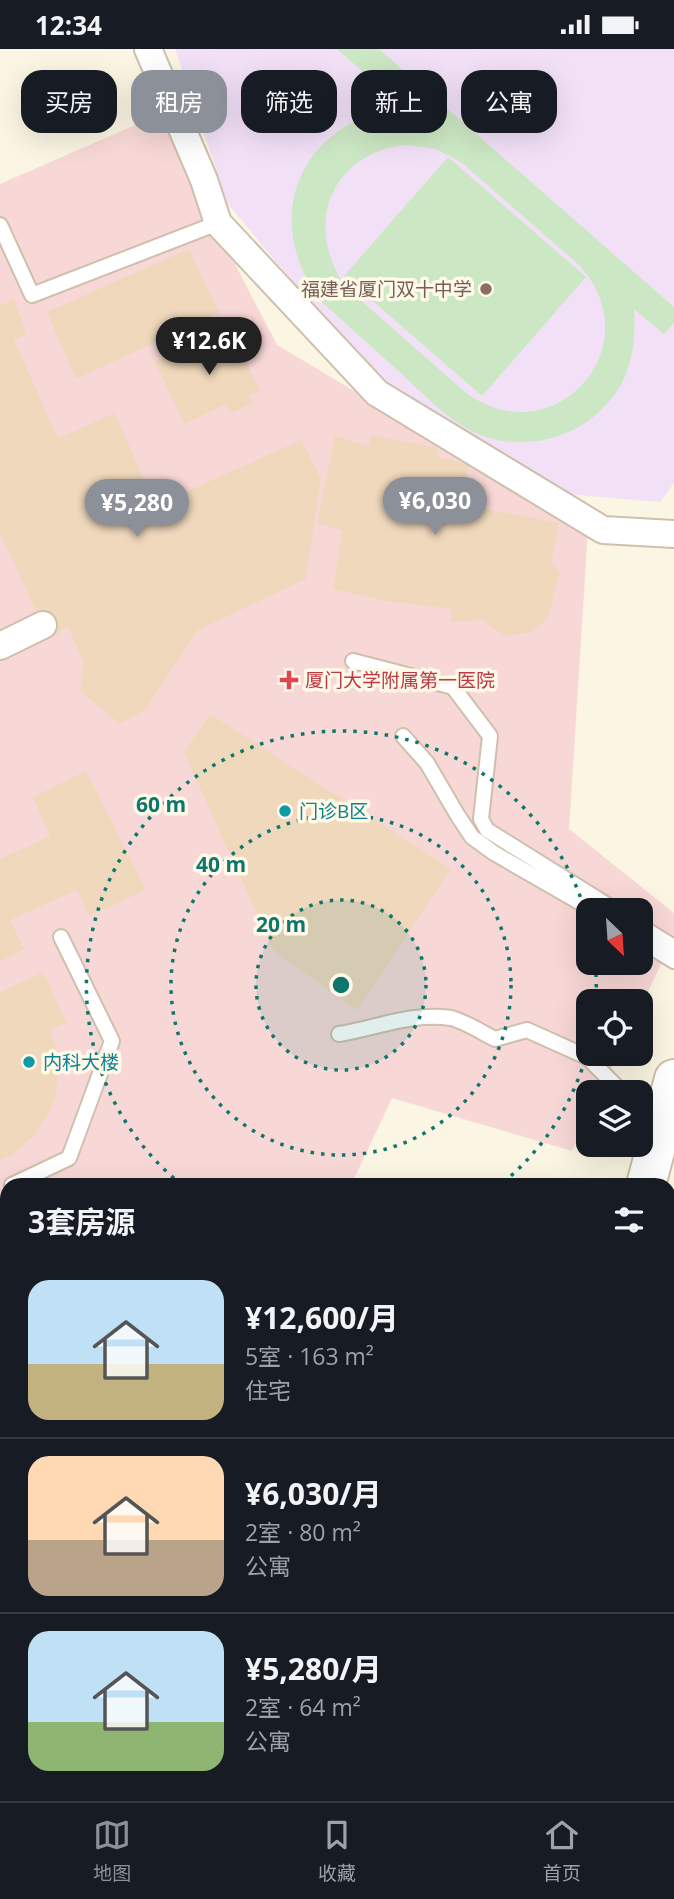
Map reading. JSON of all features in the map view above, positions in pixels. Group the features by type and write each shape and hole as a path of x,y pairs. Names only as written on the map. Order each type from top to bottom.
{"main road":[{"path":"648,1178 674,1079"}],"street":[{"path":"148,49 204,180 219,223 377,393 603,530 674,534"},
{"path":"0,646 43,625"}],"lane":[{"path":"0,225 32,295 219,223"},
{"path":"353,661 453,687 490,736 481,819 487,830 596,898"},
{"path":"403,736 428,763 472,837 494,853 576,900"},
{"path":"653,934 674,947"},
{"path":"27,1178 69,1159 112,1041 61,936"},
{"path":"653,948 674,961"},
{"path":"339,1034 408,1018 453,1019 495,1039 527,1030 587,1057 610,1080"}],"shaded area":[{"name":"福建省厦门双十中学","path":"175,49 674,49 674,483 660,502 554,493 369,373 228,204 204,133 227,133 227,70 182,70"},
{"name":"厦门大学附属第一医院","path":"131,127 131,133 167,133 277,345 588,530 569,829 674,913 674,936 649,989 576,989 576,1066 612,1066 606,1080 576,1080 576,1142 572,1151 392,1098 354,1178 0,1178 0,184"}],"green space":[{"path":"337,49 379,49 403,70 361,70"},
{"path":"447,108 461,121 461,133 475,133 674,307 674,323 664,334 634,309 632,355 622,383 604,407 578,427 547,439 530,442 497,440 466,428 432,402 322,302 307,279 297,254 292,229 293,204 299,180 311,158 337,133 351,123 351,133 447,133","holes":["408,145 436,149 461,162 579,265 599,296 605,328 599,358 583,384 560,402 530,411 498,409 465,392 348,289 329,253 326,215 331,197 340,180 354,166 381,150"]},
{"path":"448,157 586,277 482,396 344,276"}],"building":[{"path":"189,249 219,313 76,379 47,312"},
{"path":"14,299 27,335 14,340 58,438 115,413 155,506 301,440 321,479 306,579 198,630 145,710 120,724 80,691 83,662 68,627 49,639 0,533 0,306"},
{"path":"230,327 260,391 249,396 253,403 230,413 226,404 184,424 155,362"},
{"path":"371,435 437,448 437,456 468,465 466,480 487,484 481,508 559,523 551,564 560,572 548,618 532,632 505,636 482,620 451,622 451,609 386,601 333,589 342,531 317,523 335,436 369,446"},
{"name":"门诊B区","path":"210,714 451,869 357,1010 273,950 184,752"},
{"path":"86,771 146,890 89,916 77,890 10,920 24,949 0,961 0,859 50,836 33,797"},
{"name":"内科大楼","path":"43,972 67,1023 50,1030 57,1051 55,1098 36,1134 12,1155 0,1160 0,992"}],"place":[{"name":"福建省厦门双十中学","path":"486,289"},
{"name":"厦门大学附属第一医院","path":"289,680"},
{"name":"门诊B区","path":"285,811"},
{"name":"内科大楼","path":"29,1062"}]}
